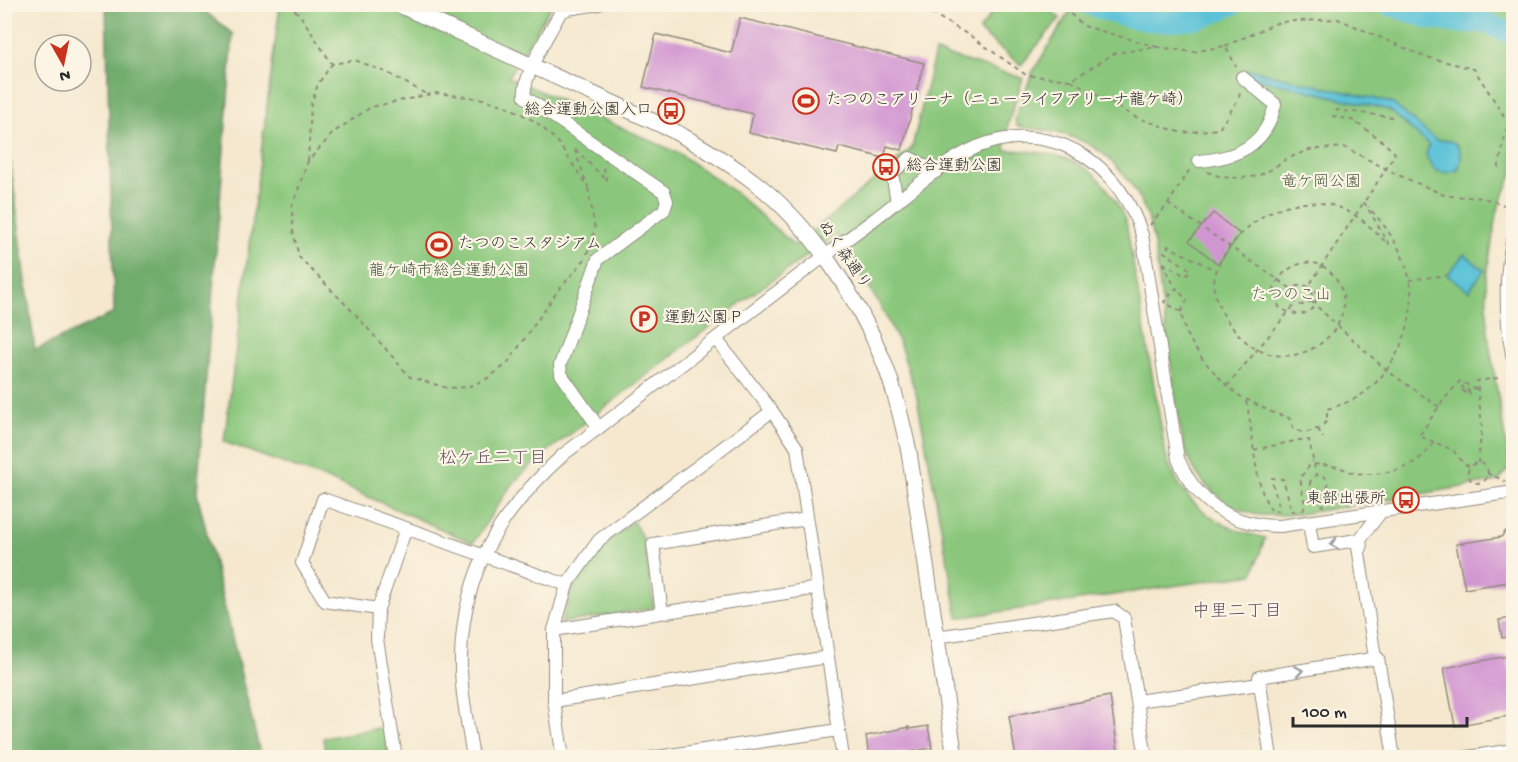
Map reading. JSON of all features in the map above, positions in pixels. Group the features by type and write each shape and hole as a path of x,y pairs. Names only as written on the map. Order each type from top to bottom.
{"main road":[{"name":"ぬく森通り","path":"397,4 672,130 715,154 768,193 802,228 824,256 847,290 871,333 894,392 909,452 955,758"},
{"path":"1514,241 1509,262 1507,289 1514,357"}],"street":[{"path":"599,4 567,9 560,13 532,66 524,90 525,98 664,192 667,201 664,210 598,259 560,365 561,374 599,428"},
{"path":"1200,166 1251,146 1264,134 1273,118 1275,104 1242,77"},
{"path":"473,758 463,690 461,657 470,597 483,555 495,532 527,490 564,454 936,172 957,157 990,143 1011,139 1031,139 1065,146 1093,162 1119,187 1136,217 1142,235 1173,440 1184,471 1196,490 1211,505 1232,518 1262,526 1309,523 1514,492"},
{"path":"897,202 892,173 910,158 936,172"},
{"path":"716,339 772,411 797,448 843,758"},
{"path":"562,758 554,701 554,630 567,585 599,540 772,411"},
{"path":"378,609 326,601 302,562 323,499 567,585"},
{"path":"1377,658 1360,539 1382,512"},
{"path":"662,613 652,544 807,519"},
{"path":"1309,523 1313,547 1357,540 1394,758"},
{"path":"396,758 377,639 378,609 406,528"},
{"path":"554,630 818,588"},
{"path":"936,637 1114,611 1124,618 1146,758"},
{"path":"554,701 828,657"},
{"path":"1137,698 1259,681 1377,658"},
{"path":"1259,681 1271,758"},
{"path":"650,758 839,730"},
{"path":"1461,758 1514,752"},
{"path":"1488,758 1514,752"}],"path":[{"path":"288,4 300,15 332,64"},
{"path":"916,4 972,37 1026,75 1071,80 1135,117 1182,133 1219,129 1239,98 1242,77 1225,46"},
{"path":"1059,4 1084,26 1157,47 1193,52 1225,46 1279,22 1338,19 1424,56 1474,69 1508,122 1498,170"},
{"path":"1071,80 1115,52 1157,47"},
{"path":"428,95 388,73 355,60 332,64 318,84 311,104 308,161 292,207 293,231 299,257 357,316 410,377 447,388 468,387 488,378 507,364 557,292 585,260 595,229 588,187 574,148 607,181 601,160 611,165"},
{"path":"308,161 334,132 371,107 436,93 453,94 484,99 509,107 536,122 557,141 588,187"},
{"path":"1308,287 1395,153 1389,146 1352,120 1333,116 1337,110 1392,117"},
{"path":"1200,166 1221,177 1249,177 1272,169 1286,159 1309,150 1344,147 1386,169 1447,196 1484,198 1504,205"},
{"path":"1142,235 1168,204 1192,167 1185,163"},
{"path":"1293,290 1300,286 1316,290 1316,306 1312,310 1304,313 1288,313 1279,307 1274,287 1286,270 1307,262 1326,268 1341,288 1342,315 1329,335 1318,346 1304,354 1282,356 1266,354 1249,344 1231,328 1221,313 1214,293 1213,279 1226,252 1245,231 1264,216 1291,204 1319,203 1352,213 1389,244 1364,202"},
{"path":"1217,271 1168,246 1164,252 1191,270 1186,276 1163,263 1176,288 1187,300 1181,312 1186,334 1203,360 1227,386 1271,412 1289,418 1293,426 1308,432 1318,429 1327,421 1328,409 1362,394 1386,370 1396,353 1407,324 1411,297 1409,280 1399,249 1381,220 1364,202"},
{"path":"1168,204 1293,290"},
{"path":"1409,280 1447,275"},
{"path":"1293,290 1292,297 1296,303 1304,305 1310,301 1312,294 1308,287"},
{"path":"1176,288 1164,302 1181,312"},
{"path":"1311,301 1386,370 1438,407"},
{"path":"1227,386 1296,303"},
{"path":"1479,463 1482,426 1477,381 1498,378"},
{"path":"1416,439 1438,407 1460,381 1479,391"},
{"path":"1462,390 1470,394 1464,386 1470,392"},
{"path":"1246,399 1266,503 1272,511 1278,511 1280,506 1272,482 1272,478 1278,477 1283,479 1286,485 1292,511 1299,512 1305,509 1300,478 1313,462"},
{"path":"1318,429 1323,438"},
{"path":"1308,432 1316,475"},
{"path":"1419,436 1453,450 1463,463 1470,467"},
{"path":"1254,450 1309,440"},
{"path":"1313,462 1370,474 1406,468 1425,454 1434,442"},
{"path":"1470,467 1479,463"},
{"path":"1470,467 1468,477 1473,482 1482,482 1487,478 1487,472 1486,467 1479,463"},
{"path":"1487,472 1505,481"},
{"path":"1316,475 1310,482 1310,486 1314,492 1320,494"},
{"path":"1316,475 1328,480 1328,489 1320,494"},
{"path":"1320,494 1324,513"}],"green space":[{"path":"106,5 197,5 233,34 197,493 261,757 5,757 5,120 35,350 114,313"},
{"name":"龍ケ崎市総合運動公園","path":"280,5 552,5 508,77 678,153 737,194 795,246 912,148 935,52 1023,78 1008,124 1005,150 1046,154 1079,164 1105,185 1116,201 1126,222 1166,456 1181,488 1204,511 1232,527 1265,538 1253,574 958,618 917,397 900,345 881,307 837,235 751,295 539,458 511,485 473,543 332,481 224,442"},
{"path":"997,5 1044,5 1060,18 1021,65 979,31"},
{"name":"竜ケ岡公園","path":"1074,5 1513,5 1513,172 1498,209 1486,277 1488,336 1510,468 1498,481 1300,514 1271,515 1254,514 1237,508 1207,486 1191,463 1181,434 1154,243 1140,200 1122,173 1100,151 1065,135 1017,126 1015,119 1032,73"},
{"path":"633,521 644,541 654,608 561,623 570,595 583,570 606,544"},
{"path":"385,727 389,757 326,757 323,738"}],"water":[{"path":"1248,69 1392,103 1437,141 1450,141 1458,147 1461,157 1458,170 1447,173 1434,170 1426,155 1429,145 1389,110 1247,76"},
{"path":"1464,254 1484,270 1469,291 1447,275"}],"building":[{"name":"たつのこアリーナ（ニューライフアリーナ龍ケ崎）","path":"740,18 924,63 902,150 887,146 884,158 839,147 837,154 749,133 753,114 643,87 656,34 731,53"},
{"path":"1213,213 1240,234 1218,264 1189,241"},
{"path":"1511,525 1514,536 1514,581 1465,589 1456,544 1501,537"},
{"path":"1514,618 1514,636 1502,638 1499,620"},
{"path":"1507,656 1514,690 1514,715 1455,726 1444,668"},
{"path":"1110,696 1119,758 1016,758 1009,716"},
{"path":"928,726 932,748 884,757 883,754 869,757 866,736 909,727 909,729"}],"waterway":[{"path":"1088,4 1126,17 1167,22 1199,18 1234,4"},
{"path":"1387,4 1431,19 1458,23 1485,22 1508,33"}],"place":[{"name":"たつのこアリーナ（ニューライフアリーナ龍ケ崎）","path":"806,101"},
{"name":"総合運動公園入口","path":"671,111"},
{"name":"総合運動公園","path":"886,167"},
{"name":"たつのこスタジアム","path":"439,245"},
{"name":"運動公園Ｐ","path":"644,319"},
{"name":"東部出張所","path":"1406,500"}],"district":[{"name":"松ケ丘二丁目","path":"493,459"},
{"name":"中里二丁目","path":"1237,612"}],"park label":[{"name":"たつのこ山","path":"1291,296"}]}
